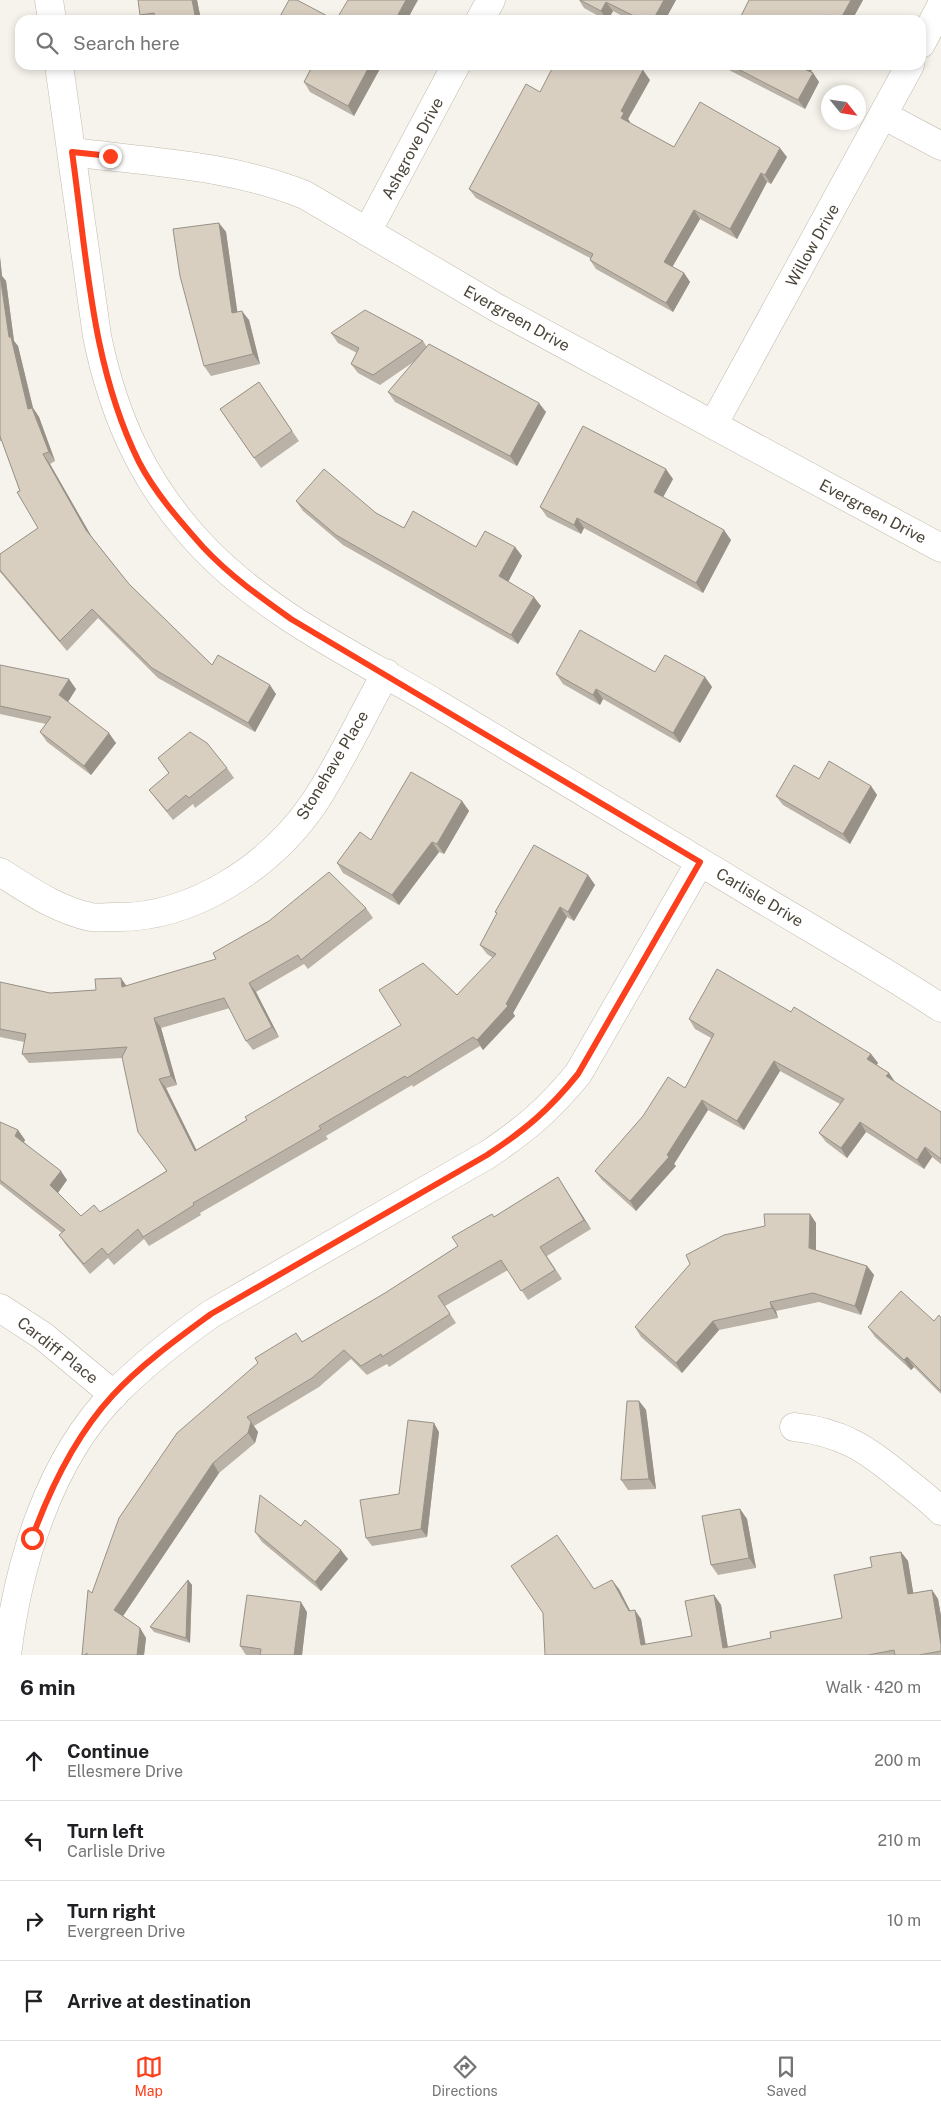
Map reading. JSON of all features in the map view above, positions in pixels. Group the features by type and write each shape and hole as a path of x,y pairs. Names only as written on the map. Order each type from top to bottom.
{"street":[{"path":"49,0 51,15"},
{"path":"483,15 491,0"},
{"path":"926,34 941,6"},
{"name":"Carlisle Drive","path":"60,70 97,336 105,376 120,418 140,464 169,507 204,548 241,582 291,619 386,673 941,1008"},
{"name":"Ashgrove Drive","path":"367,232 453,70"},
{"name":"Willow Drive","path":"713,425 907,70"},
{"path":"883,115 941,146"},
{"name":"Evergreen Drive","path":"72,152 223,171 256,178 305,195 498,308 941,548"},
{"name":"Stonehave Place","path":"0,872 47,902 92,917 136,918 173,909 216,890 255,866 286,838 334,768 386,673"},
{"path":"7,1655 12,1611 26,1555 45,1503 66,1462 88,1426 114,1394 169,1345 211,1314 487,1155 520,1133 552,1105 578,1074 700,862"},
{"name":"Cardiff Place","path":"0,1308 43,1336 114,1394"},
{"path":"794,1427 816,1430 858,1445 941,1511"}],"building":[{"path":"138,0 192,0 195,15 154,15 154,13 140,15"},
{"path":"289,0 297,0 326,15 281,15"},
{"path":"348,0 406,0 398,15 339,15"},
{"path":"580,0 664,0 656,15 632,15 606,2 601,11"},
{"path":"749,0 851,0 843,15 742,15"},
{"path":"310,70 367,70 348,106 304,82"},
{"path":"551,70 643,70 621,111 624,113 621,118 674,147 700,102 780,148 765,175 761,173 730,229 694,210 664,262 684,273 666,303 590,260 593,254 469,189 526,84 540,92"},
{"path":"740,70 806,70 813,73 798,100"},
{"path":"219,223 232,313 242,311 253,354 204,366 180,276 173,229"},
{"path":"0,275 9,337 11,337 28,409 32,408 49,452 43,454 86,530 129,584 212,665 218,655 270,685 248,723 152,668 92,609 60,641 0,570 0,554 38,528 17,492 20,491 0,436"},
{"path":"365,310 423,341 373,375 351,364 359,348 331,333"},
{"path":"429,344 539,403 510,456 388,392"},
{"path":"259,382 292,431 254,458 220,409"},
{"path":"583,426 666,469 654,492 724,530 696,583 577,518 574,525 540,507"},
{"path":"324,469 376,513 404,528 413,511 476,547 485,531 515,547 499,576 534,597 511,635 336,535 296,501"},
{"path":"580,630 655,672 665,655 705,677 673,733 596,689 593,695 556,674"},
{"path":"0,665 69,679 59,695 109,733 84,766 40,732 51,717 0,706"},
{"path":"190,732 207,743 227,768 189,798 186,795 167,811 149,790 169,773 158,758"},
{"path":"829,761 871,786 843,834 776,796 794,765 819,779"},
{"path":"411,772 462,801 437,844 432,842 392,895 337,863 360,832 371,840"},
{"path":"534,845 588,875 568,912 560,907 506,1004 508,1006 477,1040 473,1037 407,1078 405,1076 319,1126 321,1129 193,1203 194,1205 143,1237 138,1229 108,1255 102,1248 84,1264 59,1235 65,1230 0,1180 0,1122 18,1130 15,1136 61,1171 50,1185 81,1216 94,1205 100,1212 167,1171 138,1132 122,1057 127,1047 22,1054 26,1034 0,1029 0,982 50,993 96,990 95,979 121,978 122,987 216,959 213,953 269,921 329,872 366,908 301,960 298,955 249,983 272,1027 246,1041 224,998 154,1018 171,1076 159,1079 195,1151 247,1120 245,1117 401,1025 379,990 423,963 457,995 496,954 480,945 497,913 495,912"},
{"path":"717,969 791,1012 794,1007 871,1054 867,1059 889,1073 886,1076 941,1112 941,1159 925,1147 917,1160 860,1122 841,1148 819,1133 844,1099 774,1061 737,1121 702,1100 667,1155 669,1157 630,1201 595,1171 643,1116 668,1077 685,1088 714,1034 689,1019"},
{"path":"558,1177 584,1220 540,1247 555,1270 521,1291 501,1260 438,1296 450,1314 382,1357 381,1354 361,1366 344,1350 312,1378 247,1417 251,1422 248,1433 213,1463 114,1610 140,1628 137,1655 87,1655 87,1653 82,1655 88,1590 92,1593 119,1518 177,1433 258,1363 255,1358 296,1333 302,1342 385,1293 458,1246 452,1237 492,1214 494,1217"},
{"path":"764,1214 810,1214 809,1248 867,1266 855,1306 813,1293 770,1302 772,1308 713,1321 676,1363 635,1327 690,1264 686,1255 724,1235 765,1226"},
{"path":"901,1291 934,1321 939,1315 941,1318 941,1391 907,1357 904,1360 868,1327"},
{"path":"627,1401 639,1401 649,1479 621,1480"},
{"path":"408,1420 434,1423 421,1529 366,1538 360,1500 399,1494"},
{"path":"260,1495 301,1526 305,1520 341,1550 315,1582 255,1532"},
{"path":"740,1509 749,1558 711,1565 702,1516"},
{"path":"557,1535 594,1589 612,1580 629,1611 635,1610 641,1645 692,1636 685,1601 714,1595 723,1648 771,1638 770,1632 842,1618 834,1575 872,1567 870,1557 901,1552 908,1594 932,1590 941,1651 919,1655 895,1655 894,1650 868,1655 545,1655 543,1613 511,1566"},
{"path":"188,1580 186,1638 150,1627"},
{"path":"247,1595 301,1602 294,1655 260,1655 261,1649 240,1646"}],"route":[{"path":"32,1538 45,1503 66,1462 88,1426 114,1394 169,1345 211,1314 487,1155 520,1133 552,1105 578,1074 700,862 386,673 291,619 241,582 204,548 169,507 140,464 120,418 105,376 97,336 72,152 110,156"}]}
